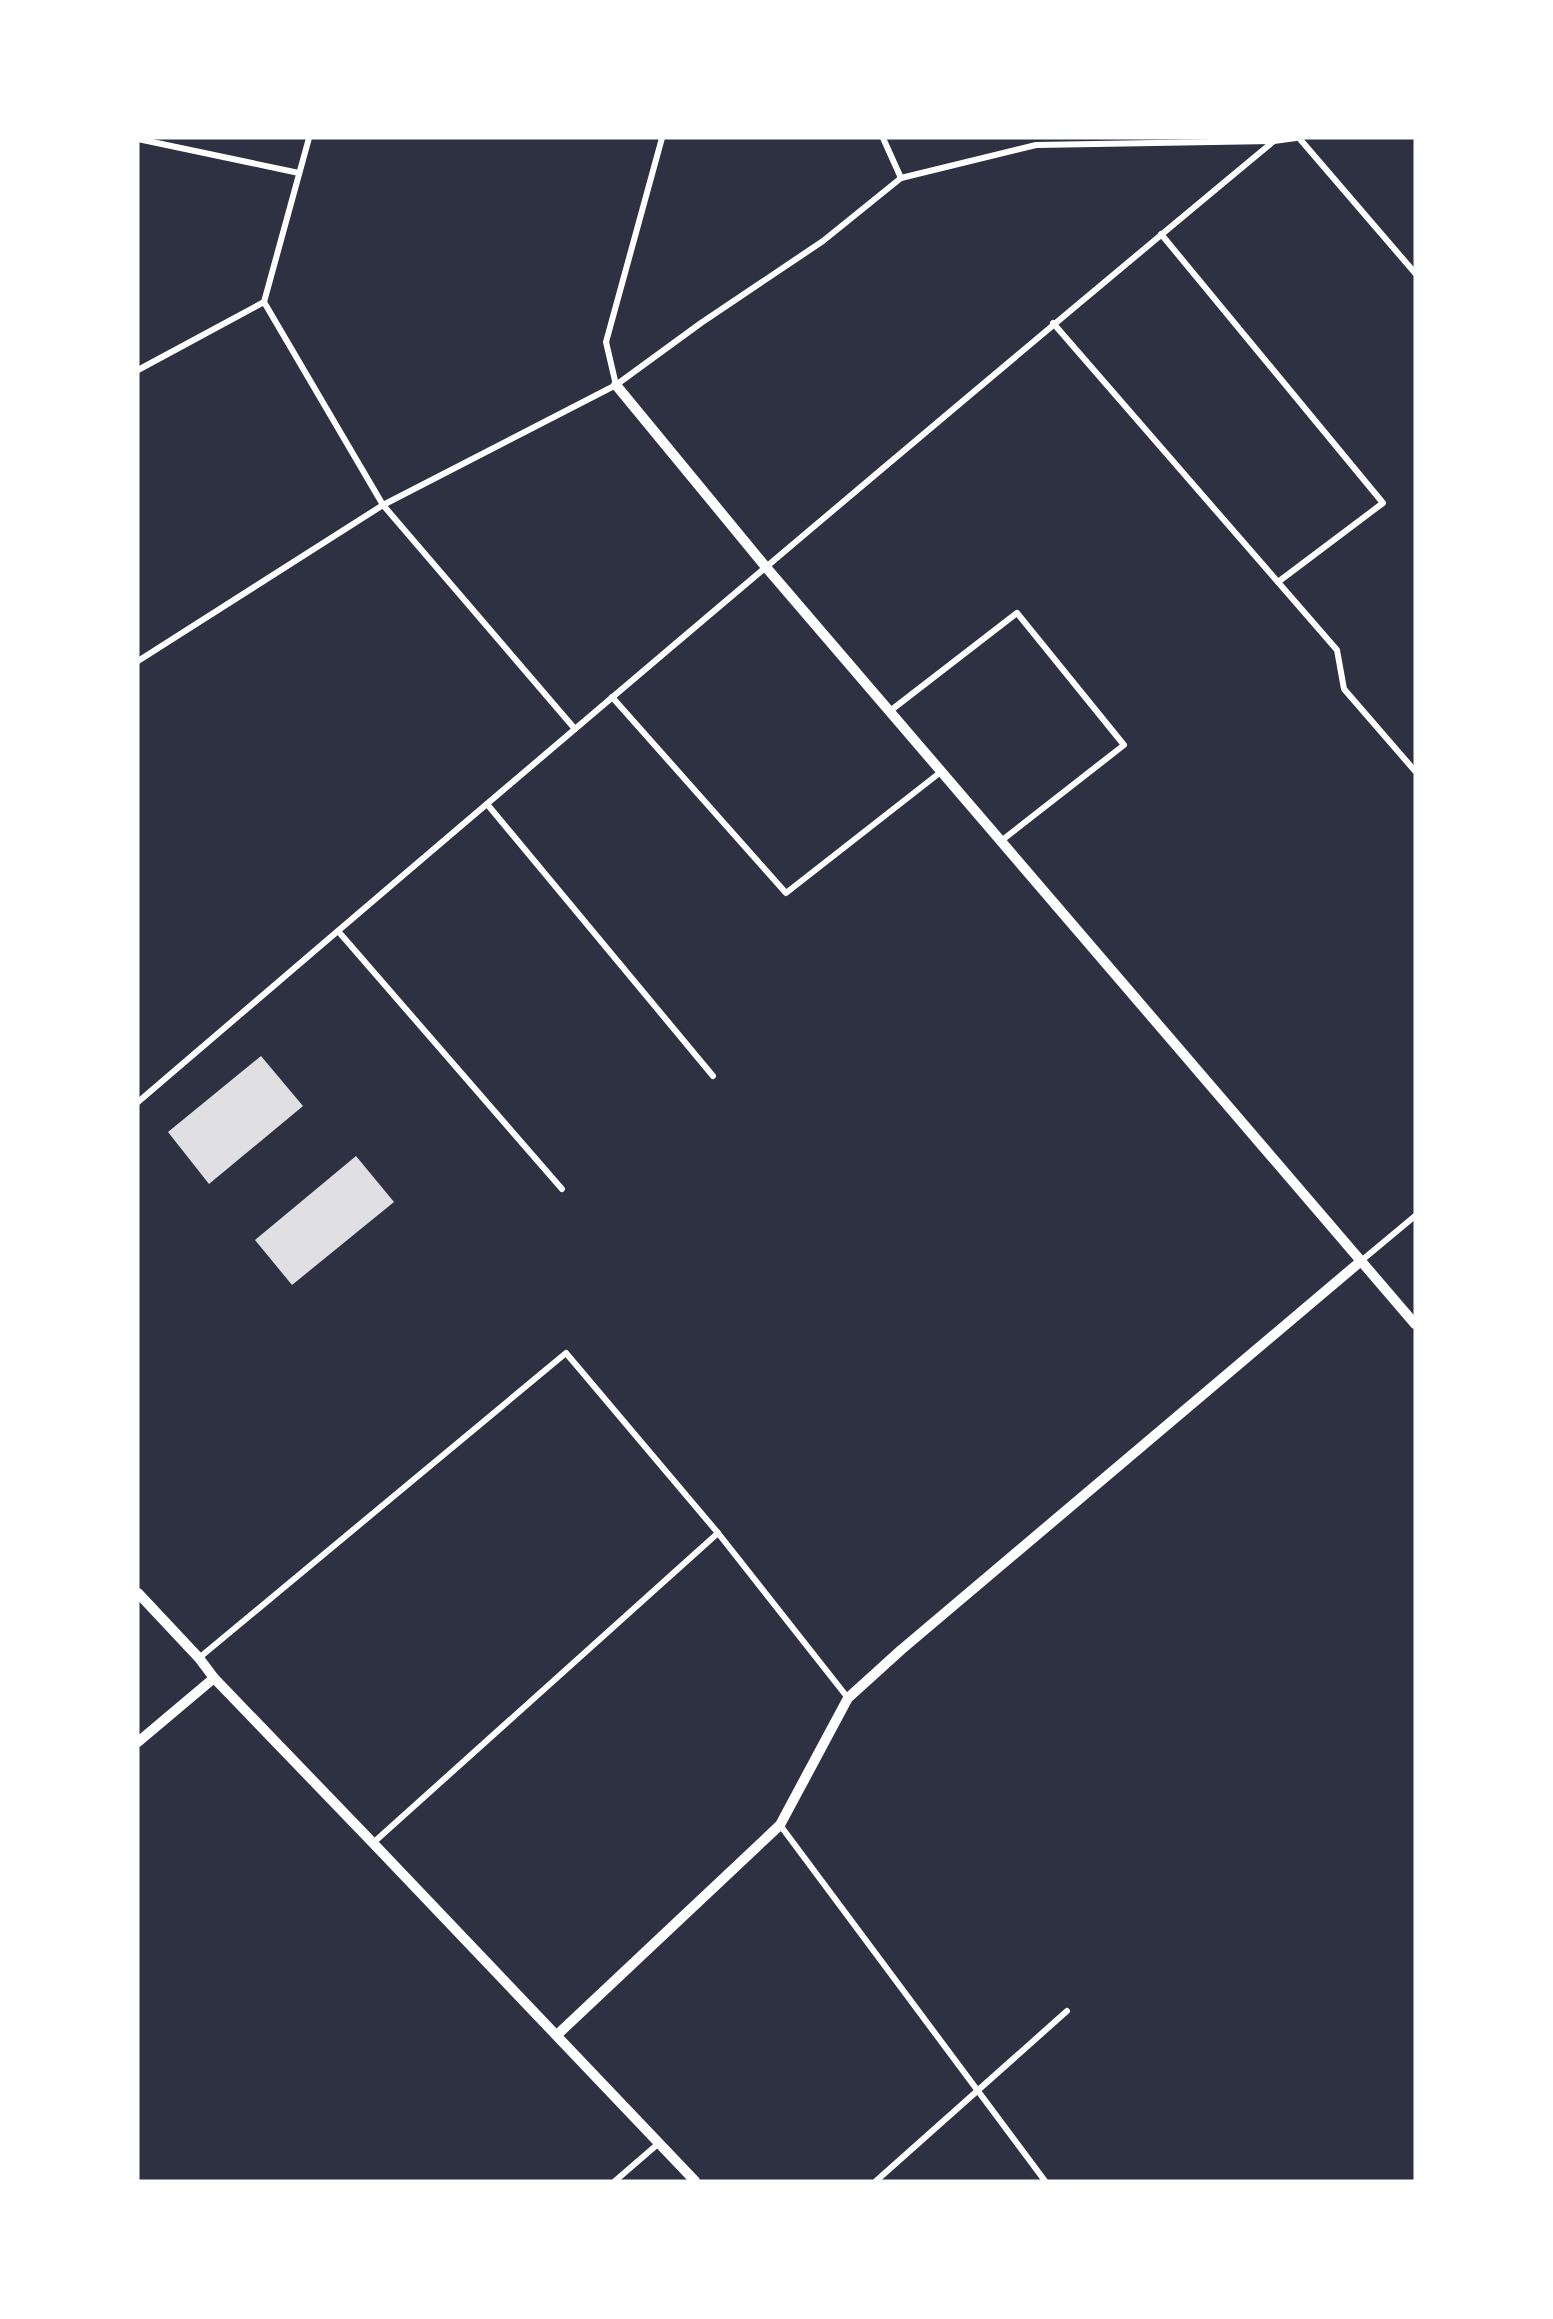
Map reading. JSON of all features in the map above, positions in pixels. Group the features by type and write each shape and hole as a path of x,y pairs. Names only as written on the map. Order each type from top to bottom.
{"street":[{"path":"309,138 264,302 383,505 575,729"},
{"path":"662,138 606,342 616,385 765,566 1415,1324"},
{"path":"883,138 901,178"},
{"path":"138,661 383,505 616,385 701,324 823,242 901,178 1036,145 1297,138 1415,273"},
{"path":"138,139 299,173"},
{"path":"138,1102 765,566 1274,139"},
{"path":"1161,234 1383,503 1278,582"},
{"path":"138,370 264,302"},
{"path":"1053,323 1337,650 1344,689 1415,771"},
{"path":"890,711 1017,613 1124,745 1001,841"},
{"path":"612,697 786,893 942,771"},
{"path":"487,804 713,1076"},
{"path":"338,931 562,1189"},
{"path":"557,2036 780,1825 848,1698 1415,1216"},
{"path":"199,1658 566,1353 718,1533 848,1698"},
{"path":"373,1843 718,1533"},
{"path":"138,1593 199,1658 214,1678 695,2181"},
{"path":"138,1742 214,1678"},
{"path":"780,1825 1045,2181"},
{"path":"876,2181 1067,2011"},
{"path":"615,2181 659,2143"}],"building":[{"path":"261,1056 303,1106 209,1184 168,1132"},
{"path":"356,1156 394,1202 292,1285 255,1240"}]}
